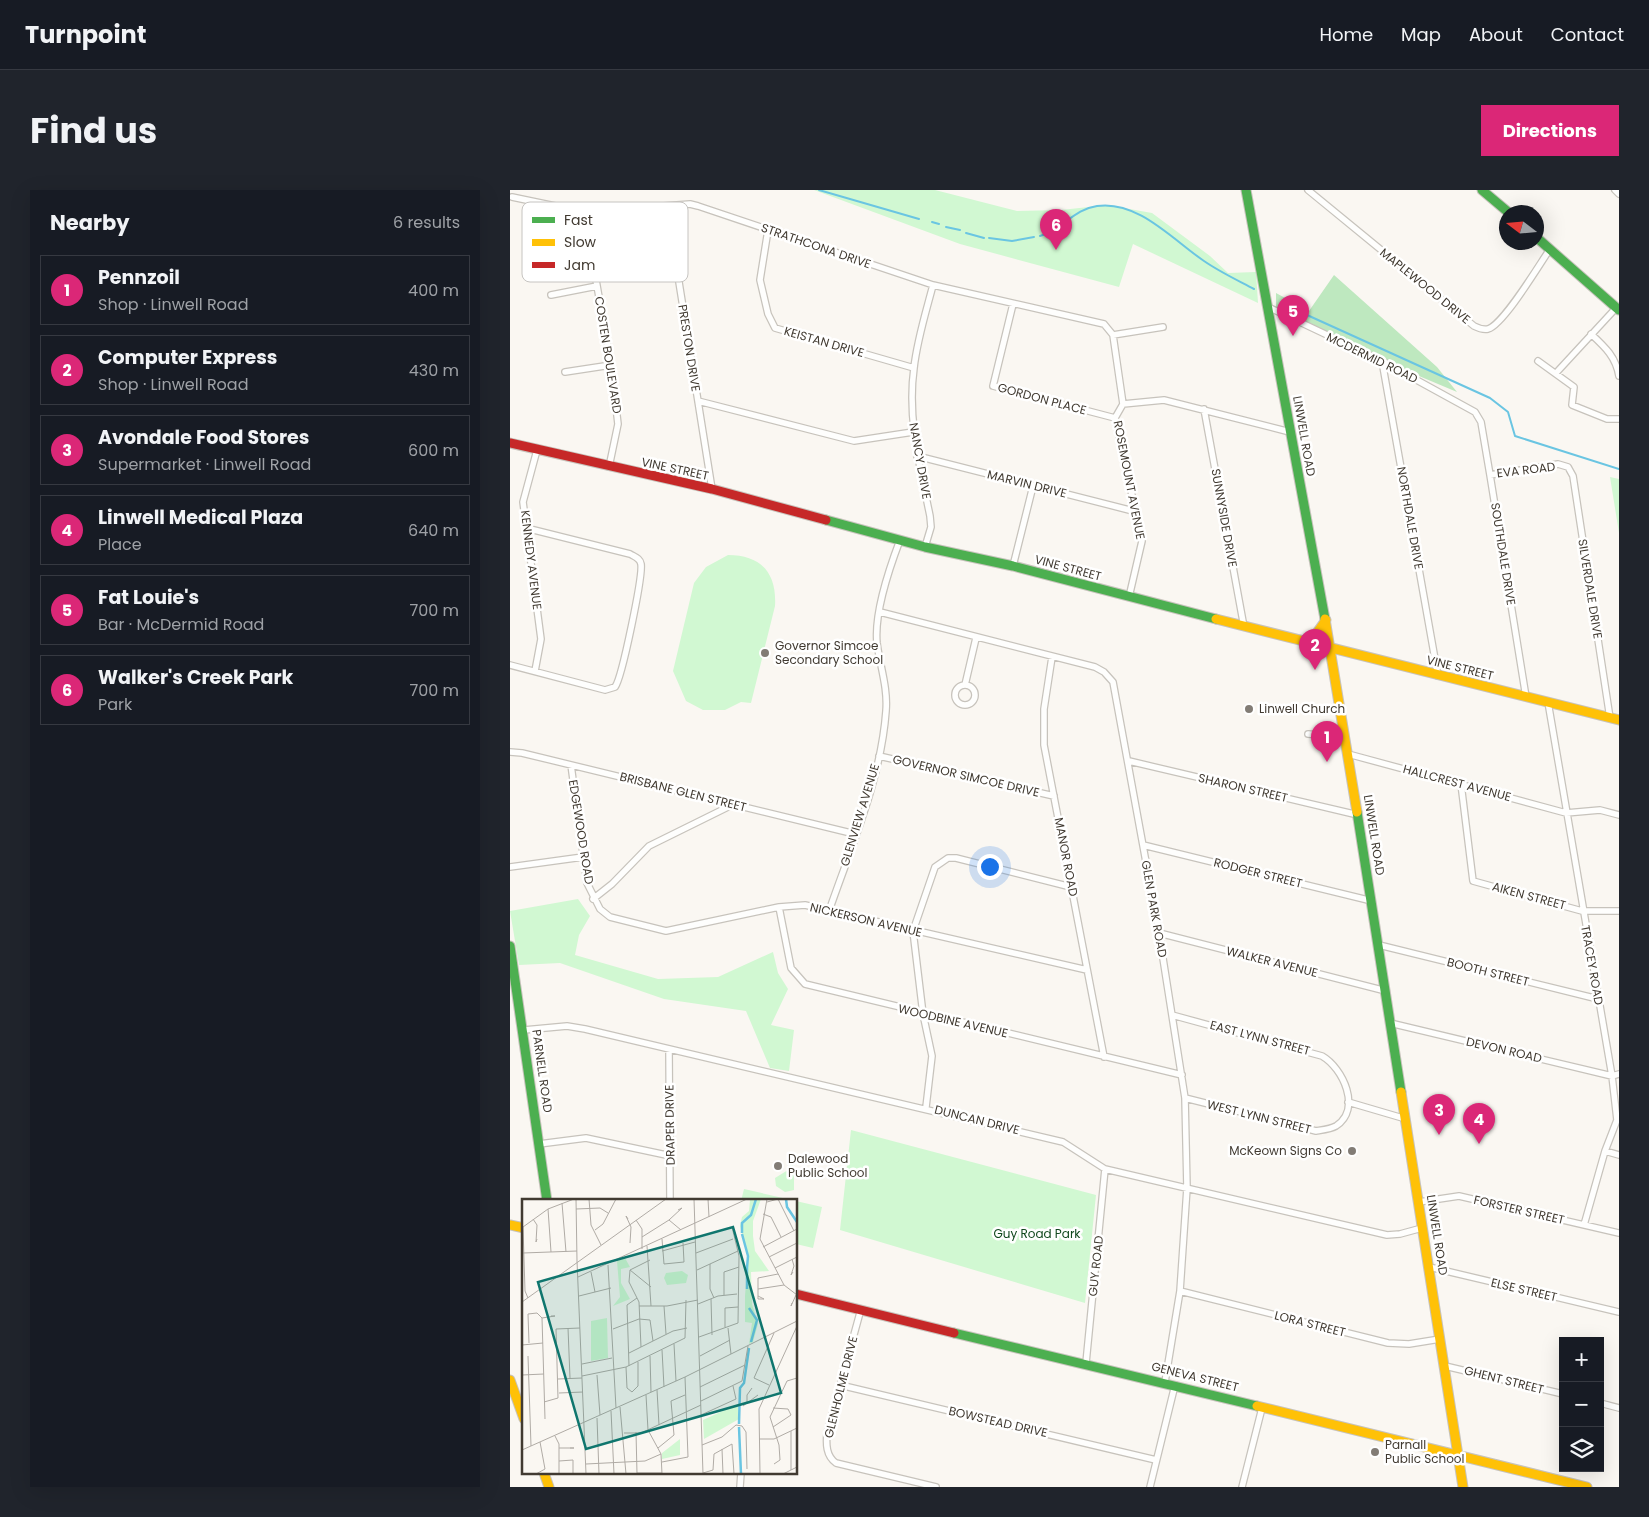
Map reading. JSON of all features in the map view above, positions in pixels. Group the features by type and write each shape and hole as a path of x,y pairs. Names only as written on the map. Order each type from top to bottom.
{"main road":[{"name":"LINWELL ROAD","path":"1246,190 1331,649 1463,1487"},
{"path":"1482,190 1500,205"},
{"path":"1544,244 1618,309"},
{"name":"VINE STREET","path":"510,443 712,490 925,547 1013,566 1244,627 1614,719"},
{"path":"1303,642 1314,637 1326,620"},
{"name":"PARNELL ROAD","path":"510,948 524,1030 547,1199"},
{"name":"GENEVA STREET","path":"798,1294 1165,1382 1262,1408 1587,1487"},
{"path":"510,1380 522,1413"},
{"path":"544,1474 549,1487"}],"street":[{"name":"MAPLEWOOD DRIVE","path":"1308,190 1474,326 1481,329 1491,328 1507,311 1550,249"},
{"path":"1615,190 1619,194"},
{"name":"STRATHCONA DRIVE","path":"511,196 538,202"},
{"name":"STRATHCONA DRIVE","path":"688,204 933,285 1104,324 1113,335"},
{"name":"KEISTAN DRIVE","path":"768,230 760,280 768,314 775,328 914,368"},
{"name":"COSTEN BOULEVARD","path":"596,282 611,365 618,424 609,467"},
{"name":"PRESTON DRIVE","path":"679,282 712,490"},
{"name":"NANCY DRIVE","path":"925,547 931,527 913,432 914,368 933,285"},
{"path":"551,295 597,286"},
{"name":"GORDON PLACE","path":"1013,304 993,386 1115,418"},
{"name":"MCDERMID ROAD","path":"1268,307 1382,361 1475,412"},
{"path":"1556,373 1591,334 1618,309"},
{"path":"1113,335 1163,327"},
{"path":"1591,334 1609,351 1618,368 1619,376"},
{"name":"ROSEMOUNT AVENUE","path":"1113,335 1123,404 1115,418 1142,541 1129,597"},
{"name":"NORTHDALE DRIVE","path":"1382,361 1438,676"},
{"path":"1538,361 1574,387 1572,404 1607,419 1619,419"},
{"path":"564,372 611,365"},
{"path":"1123,404 1164,400 1290,432"},
{"path":"698,401 854,441 913,432"},
{"name":"SUNNYSIDE DRIVE","path":"1204,409 1244,627"},
{"name":"SOUTHDALE DRIVE","path":"1475,412 1480,422 1490,474 1526,697"},
{"name":"KENNEDY AVENUE","path":"534,671 541,639 523,502 537,450"},
{"name":"MARVIN DRIVE","path":"917,456 1137,512"},
{"name":"EVA ROAD","path":"1490,474 1558,464 1563,466"},
{"name":"SILVERDALE DRIVE","path":"1563,466 1568,467 1573,476 1614,719"},
{"path":"1013,566 1033,486"},
{"path":"510,665 605,690 615,687 630,634 641,564 638,558 630,554 526,528"},
{"name":"GLENVIEW AVENUE","path":"829,911 855,834 878,756 886,710 877,642 880,612 886,580 900,540"},
{"name":"GLEN PARK ROAD","path":"880,612 1095,667 1104,672 1113,682 1129,761 1182,1075 1184,1098 1187,1188 1180,1291 1165,1382"},
{"path":"966,684 976,638"},
{"name":"MANOR ROAD","path":"1052,657 1046,690 1043,730 1104,1057"},
{"name":"TRACEY ROAD","path":"1548,702 1582,911 1612,1076 1617,1120 1605,1151 1584,1225"},
{"path":"1308,734 1345,737"},
{"name":"BRISBANE GLEN STREET","path":"510,752 571,764 855,834"},
{"name":"HALLCREST AVENUE","path":"1348,754 1566,813"},
{"name":"GOVERNOR SIMCOE DRIVE","path":"878,756 1054,796"},
{"name":"SHARON STREET","path":"1129,761 1358,815"},
{"name":"EDGEWOOD ROAD","path":"571,764 587,883 593,899"},
{"name":"AIKEN STREET","path":"1460,784 1473,881 1582,911 1619,911"},
{"path":"593,899 612,884 649,846 734,804"},
{"path":"1566,813 1600,810 1619,815"},
{"name":"RODGER STREET","path":"1143,845 1372,901"},
{"path":"510,867 583,857"},
{"path":"926,1107 932,1056 924,1014 913,931 930,875 935,867 948,858 956,858 1071,887"},
{"name":"NICKERSON AVENUE","path":"593,899 600,909 610,917 666,931 779,907 805,905 1087,970"},
{"name":"WOODBINE AVENUE","path":"779,907 791,968 804,984 1182,1075"},
{"name":"WALKER AVENUE","path":"1158,933 1386,991"},
{"name":"BOOTH STREET","path":"1378,944 1598,998"},
{"name":"EAST LYNN STREET","path":"1172,1015 1322,1056 1338,1069 1345,1085 1348,1102"},
{"name":"DEVON ROAD","path":"1390,1022 1612,1076 1619,1074"},
{"name":"DUNCAN DRIVE","path":"524,1030 567,1026 926,1107 1063,1142 1106,1169 1387,1234 1400,1234 1422,1228"},
{"name":"DRAPER DRIVE","path":"669,1049 670,1199"},
{"name":"WEST LYNN STREET","path":"1184,1098 1316,1131 1335,1126 1346,1115 1348,1102"},
{"path":"1348,1102 1406,1119"},
{"path":"540,1144 586,1138 671,1156"},
{"path":"1605,1151 1619,1155"},
{"name":"GUY ROAD","path":"1086,1363 1106,1169"},
{"name":"FORSTER STREET","path":"1419,1202 1458,1196 1619,1233"},
{"name":"ELSE STREET","path":"1429,1267 1619,1312"},
{"name":"LORA STREET","path":"1180,1291 1388,1343 1409,1344 1440,1339"},
{"name":"GLENHOLME DRIVE","path":"861,1309 827,1433 826,1447 831,1459 835,1462 936,1487"},
{"name":"GHENT STREET","path":"1445,1366 1559,1393"},
{"name":"BOWSTEAD DRIVE","path":"840,1385 1156,1460"},
{"path":"1150,1487 1175,1385"},
{"path":"1604,1404 1619,1408"},
{"path":"1242,1487 1262,1408"},
{"path":"740,1487 741,1474"}],"green space":[{"path":"814,190 935,190 1017,211 1061,210 1107,205 1152,213 1210,256 1228,273 1256,272 1258,303 1133,244 1119,287 960,244"},
{"path":"1334,275 1437,367 1457,392 1312,331 1287,319 1276,309 1276,293 1309,311"},
{"path":"1610,477 1619,479 1619,533"},
{"path":"728,555 750,558 765,568 773,584 775,606 751,703 741,702 725,710 703,710 686,701 673,671 694,583 706,567"},
{"path":"578,899 590,916 579,935 575,955 658,979 718,977 773,952 778,973 788,989 771,1025 794,1030 789,1071 770,1068 746,1011 664,999 560,963 519,965 510,911"},
{"name":"Guy Road Park","path":"851,1130 1096,1195 1085,1303 840,1230"},
{"path":"791,1163 794,1167 794,1190 785,1192 776,1186 775,1178 788,1170"},
{"path":"744,1189 787,1199 742,1199"},
{"path":"798,1201 822,1207 813,1248 798,1244"}],"waterway":[{"path":"819,190 919,219"},
{"path":"1040,236 1089,208 1112,206 1127,209 1154,223 1210,265 1254,289"},
{"path":"932,222 939,224"},
{"path":"946,227 960,230"},
{"path":"966,233 984,238"},
{"path":"989,238 1012,241 1034,237"},
{"path":"1285,305 1490,398 1508,412 1515,436 1619,469"}],"traffic: fast":[{"path":"1246,190 1325,619"},
{"path":"1482,190 1500,205"},
{"path":"1544,244 1619,310"},
{"path":"826,520 925,547 1013,566 1216,619"},
{"path":"1357,812 1401,1092"},
{"path":"510,946 547,1199"},
{"path":"954,1333 1257,1406"}],"traffic: slow":[{"path":"1216,619 1619,720"},
{"path":"1325,619 1357,812"},
{"path":"1303,642 1314,637 1326,620"},
{"path":"1401,1092 1463,1487"},
{"path":"510,1225 522,1228"},
{"path":"510,1380 522,1413"},
{"path":"1257,1406 1587,1487"},
{"path":"544,1474 549,1487"}],"traffic: jam":[{"path":"510,443 712,489 826,520"},
{"path":"798,1294 954,1333"}],"place":[{"name":"Walker's Creek Park","path":"1056,250"},
{"name":"Fat Louie's","path":"1293,336"},
{"name":"Governor Simcoe Secondary School","path":"765,653"},
{"name":"Computer Express","path":"1315,670"},
{"name":"Linwell Church","path":"1249,709"},
{"name":"Pennzoil","path":"1327,762"},
{"name":"Avondale Food Stores","path":"1439,1135"},
{"name":"Linwell Medical Plaza","path":"1479,1144"},
{"name":"McKeown Signs Co","path":"1352,1151"},
{"name":"Dalewood Public School","path":"778,1166"},
{"name":"Parnall Public School","path":"1375,1452"}]}
